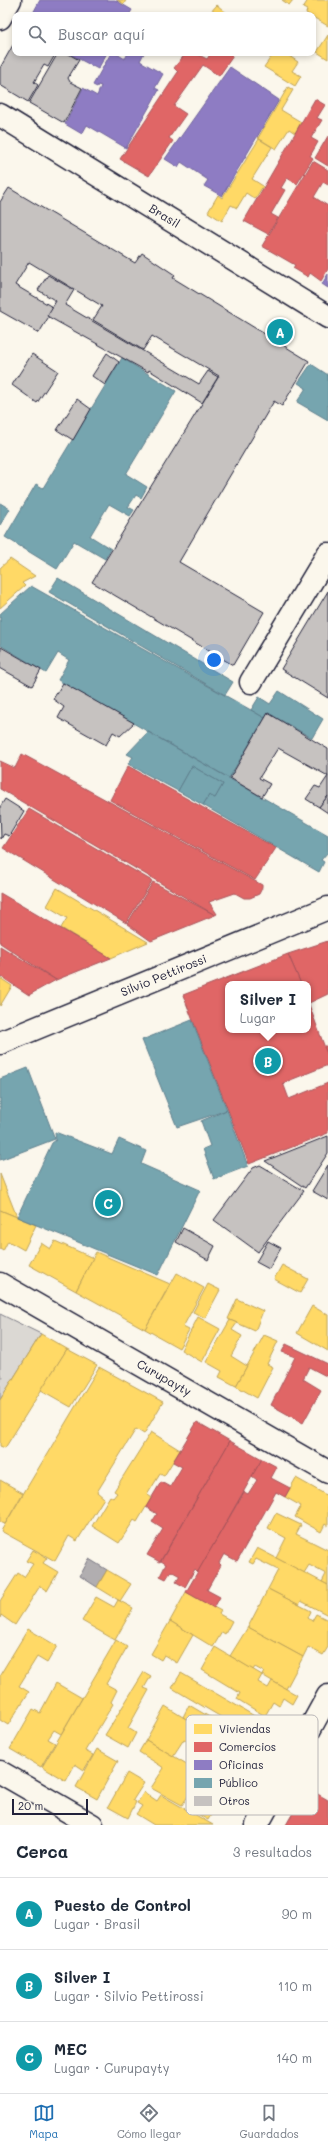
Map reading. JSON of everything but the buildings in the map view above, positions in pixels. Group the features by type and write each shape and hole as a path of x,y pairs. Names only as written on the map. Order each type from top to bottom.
{"street":[{"path":"0,18 10,0"},
{"name":"Brasil","path":"0,115 328,316"},
{"path":"251,682 328,554"},
{"name":"Silvio Pettirossi","path":"3,1039 328,908"},
{"name":"Curupayty","path":"0,1284 328,1472"},
{"path":"317,1715 328,1696"},
{"path":"0,1772 92,1825"},
{"path":"256,1825 262,1815"}],"shaded area":[{"path":"0,1314 41,1334 0,1400 0,1382 3,1377 0,1374"},
{"path":"89,1559 107,1570 97,1587 80,1576"}],"place":[{"name":"Puesto de Control","path":"280,332"},
{"name":"Silver I","path":"268,1061"},
{"name":"MEC","path":"108,1203"}]}
